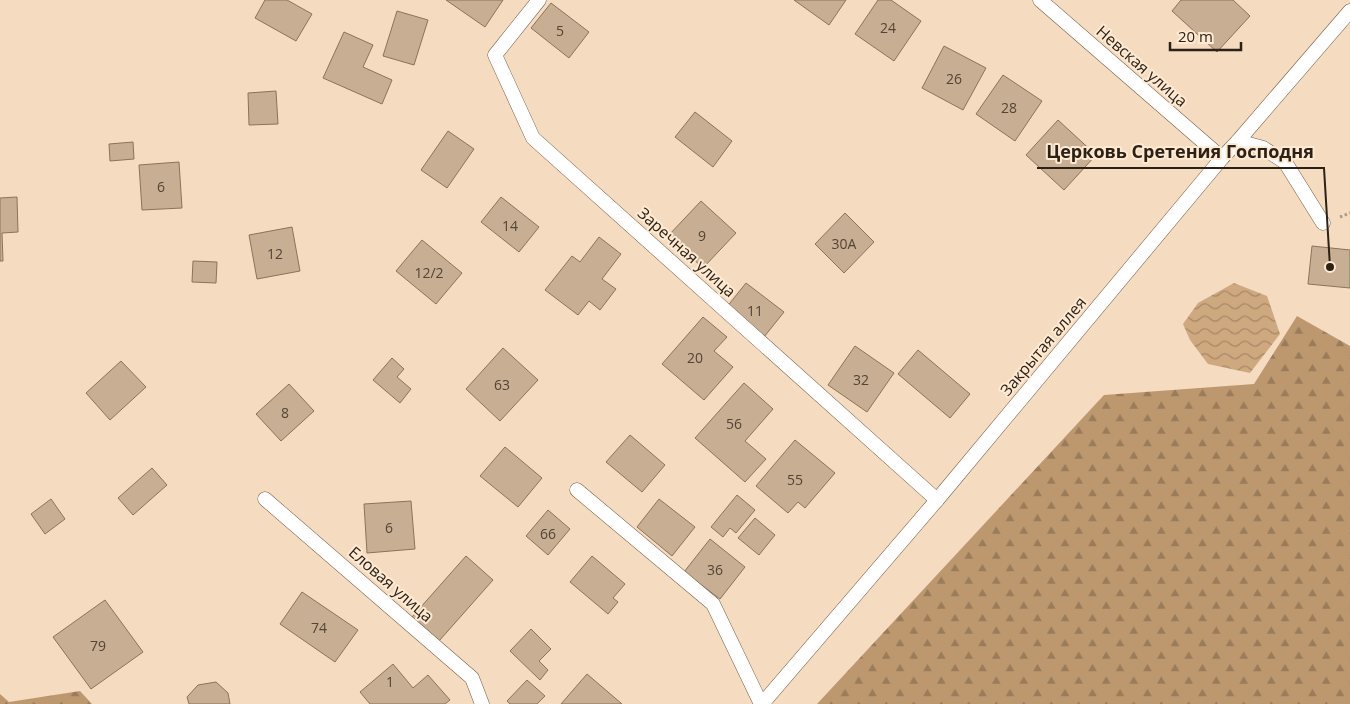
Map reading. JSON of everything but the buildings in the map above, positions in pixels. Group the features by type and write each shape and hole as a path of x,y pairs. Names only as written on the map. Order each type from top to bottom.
{"lane":[{"name":"Заречная улица","path":"539,0 495,56 533,138 937,500"},
{"name":"Невская улица","path":"1040,0 1222,158"},
{"name":"Закрытая аллея","path":"761,704 937,500 1222,158 1350,11"},
{"path":"1238,141 1263,148 1285,162 1323,223"},
{"path":"577,490 713,604 761,704"},
{"name":"Еловая улица","path":"265,499 472,678 482,704"}],"green space":[{"path":"1297,316 1350,346 1350,704 817,704 1104,395 1254,384"},
{"path":"80,691 92,704 0,704 0,694 9,702"}],"water":[{"path":"1234,283 1267,296 1280,334 1250,373 1208,364 1190,340 1183,324 1198,303"}],"place":[{"name":"Церковь Сретения Господня","path":"1330,267"}]}
